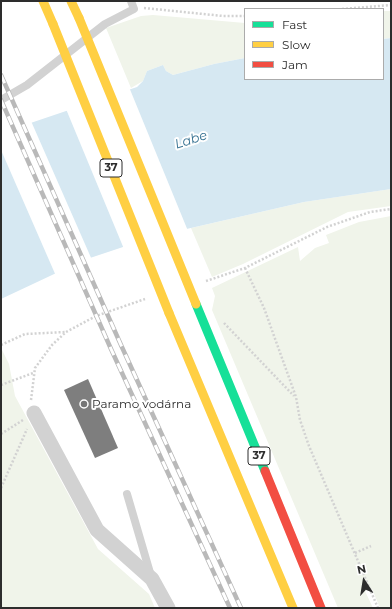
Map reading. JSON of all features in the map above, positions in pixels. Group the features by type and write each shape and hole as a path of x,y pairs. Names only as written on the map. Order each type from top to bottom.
{"main road":[{"name":"37","path":"43,1 169,313 293,608"},
{"name":"37","path":"72,1 321,608"}],"street":[{"path":"34,413 97,530 152,579 168,608"}],"lane":[{"path":"1,100 27,85 105,24 133,5"},
{"path":"127,494 152,579"}],"path":[{"path":"133,5 223,16 244,16"},
{"path":"354,8 391,5"},
{"path":"205,281 245,268 327,227 370,212 391,209"},
{"path":"245,268 264,308 296,397 300,420 309,446 378,608"},
{"path":"1,488 34,413 30,398 33,373 41,358 66,332 96,316 147,299"},
{"path":"220,319 296,397"},
{"path":"1,345 25,334 66,332"},
{"path":"1,385 33,373"},
{"path":"1,434 34,413"},
{"path":"355,553 371,546"}],"shaded area":[{"path":"384,11 391,11 391,38 384,39"},
{"path":"153,15 244,23 244,58 214,64 173,75 166,71 163,65 147,71 143,81 131,88 106,28 141,16"},
{"path":"391,189 391,206 348,212 243,264 212,277 191,228 304,202"},
{"path":"391,216 391,608 380,608 372,589 365,591 373,608 338,608 212,310 215,296 212,288 298,247 300,261 315,248 329,243 326,235 359,222"},
{"path":"1,348 9,364 15,396 98,549 149,594 155,608 1,608"}],"water":[{"name":"Labe","path":"391,38 391,189 304,202 156,236 84,260 1,299 1,133 137,87 143,81 147,71 163,65 166,71 173,75 214,64 244,58 244,80 384,80 384,39"}],"pier":[{"path":"129,87 188,231 157,238 124,249 66,109"},
{"path":"31,121 92,260 56,276 1,150 1,131"}],"building":[{"name":"Paramo vodárna","path":"88,379 118,448 95,458 64,390"}],"railway":[{"path":"1,75 121,345 241,608"},
{"path":"1,100 111,349 230,608"}],"traffic: fast":[{"path":"196,304 265,471"}],"traffic: slow":[{"path":"43,1 53,24"},
{"path":"71,1 79,18"},
{"path":"79,18 196,304"},
{"path":"53,24 169,313"},
{"path":"169,313 293,608"}],"traffic: jam":[{"path":"265,471 321,608"}],"place":[{"name":"Paramo vodárna","path":"84,404"}]}
